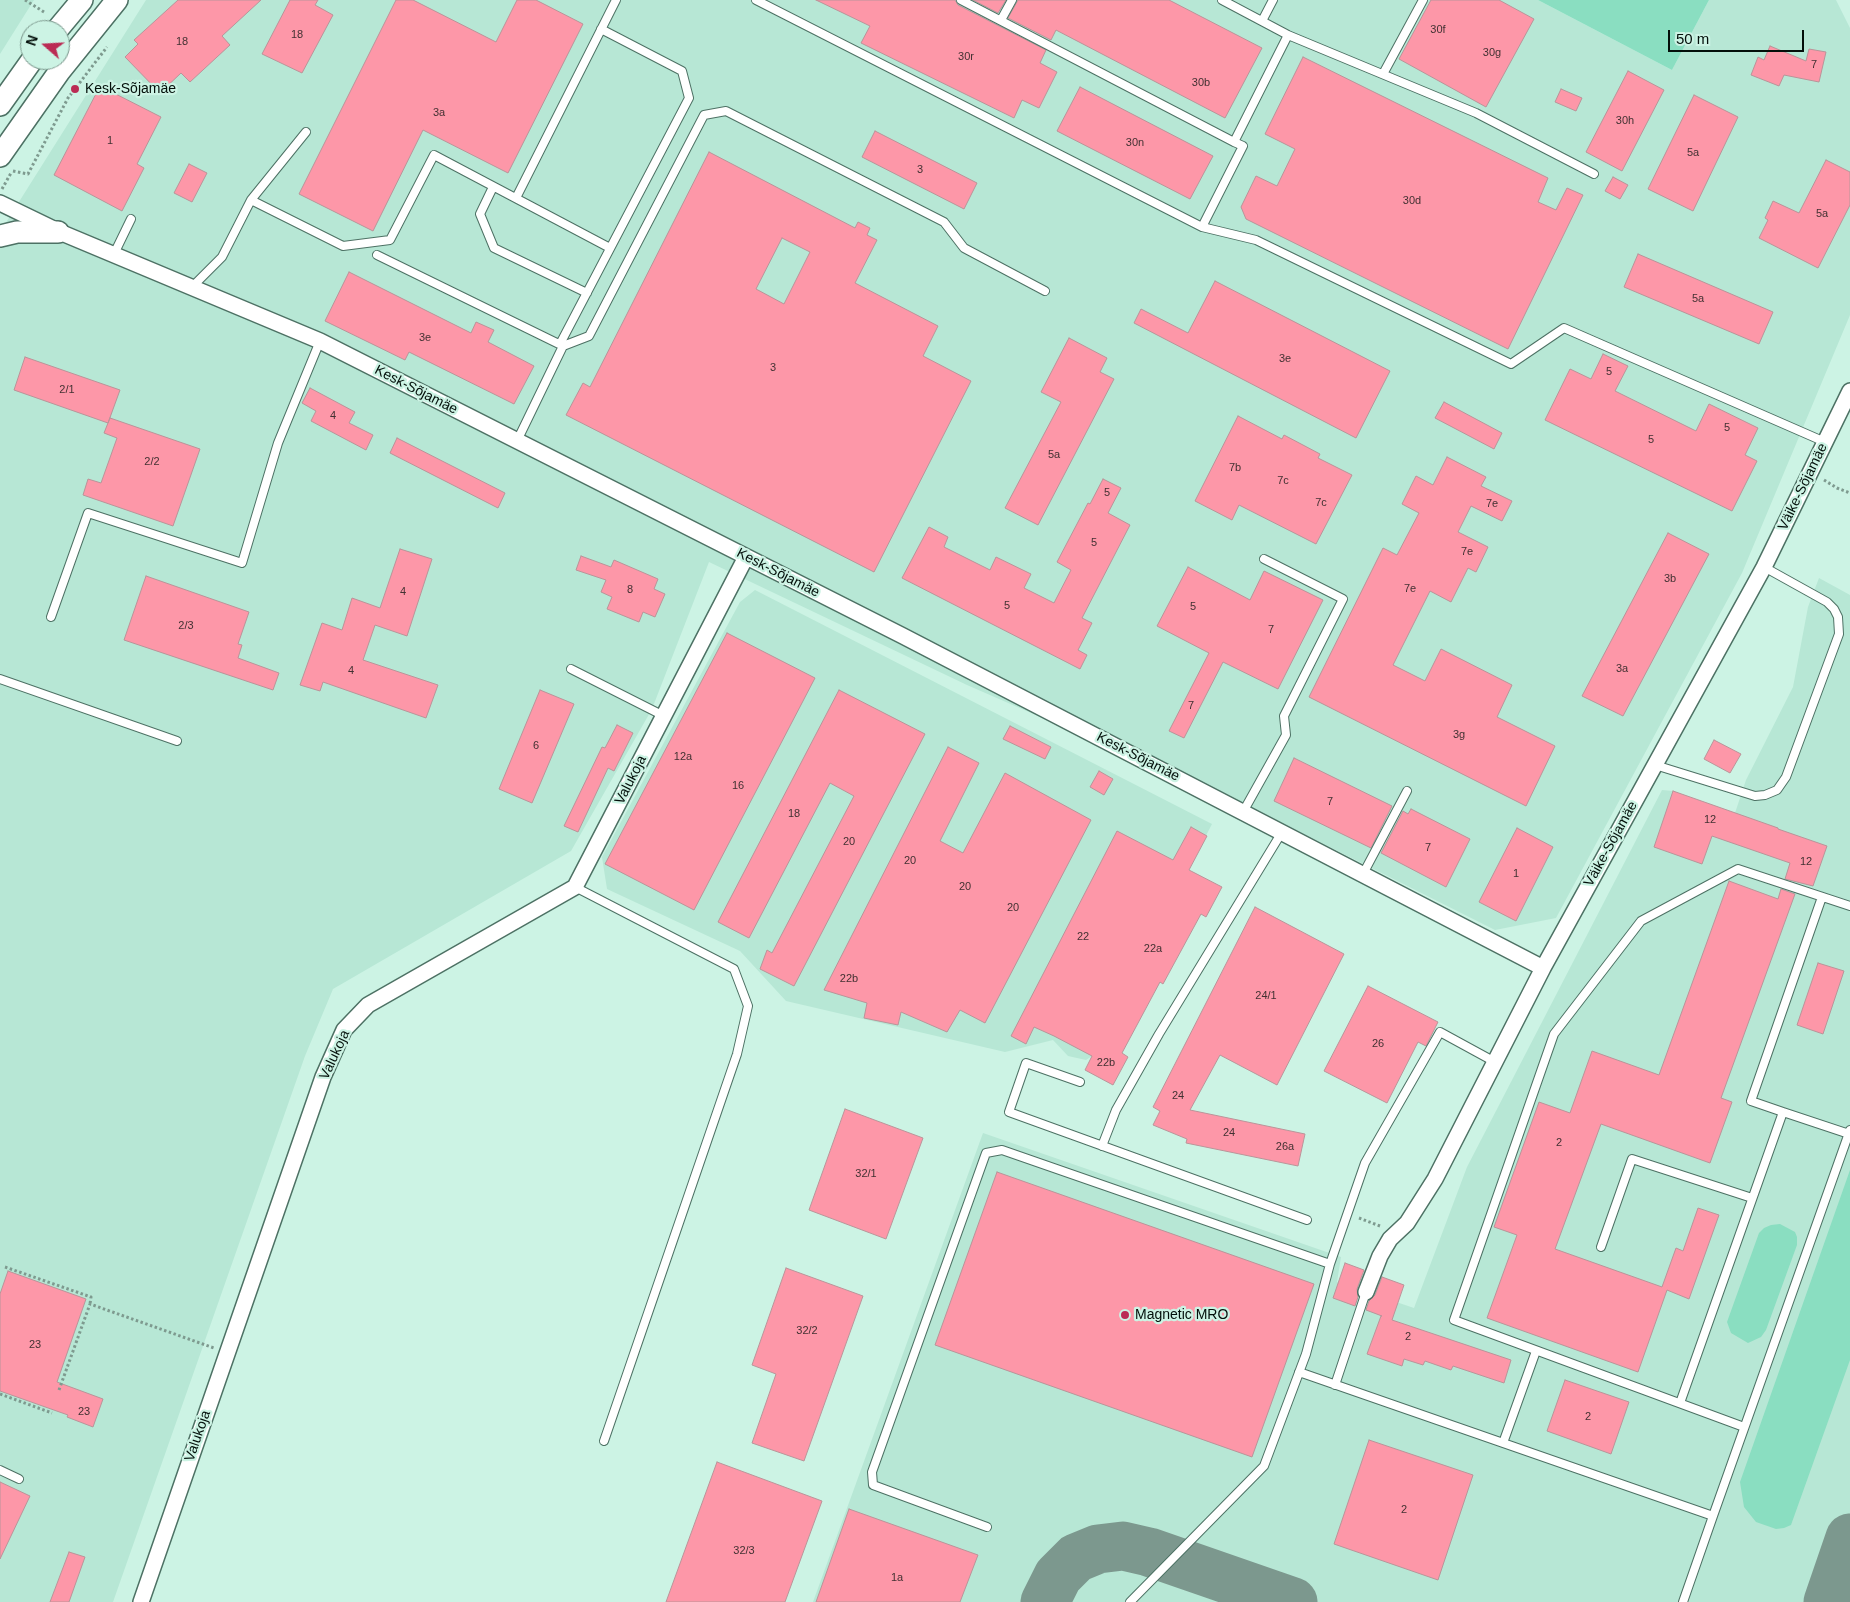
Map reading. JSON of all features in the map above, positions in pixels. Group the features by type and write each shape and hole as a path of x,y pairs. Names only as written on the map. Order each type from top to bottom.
{"main road":[{"path":"65,20 82,0"},
{"path":"6,163 59,72 117,0"},
{"path":"0,105 25,70"},
{"path":"0,236 17,232 58,232"}],"street":[{"name":"Kesk-Sõjamäe","path":"0,203 58,232 192,286 320,341 903,636 1543,968"},
{"name":"Väike-Sõjamäe","path":"1366,1292 1380,1256 1390,1239 1407,1224 1435,1179 1543,968 1764,567 1850,391"},
{"name":"Valukoja","path":"140,1602 323,1077 344,1030 368,1005 575,887 746,557"}],"lane":[{"path":"516,198 616,0"},
{"path":"756,0 1202,227 1256,240 1511,364 1564,328 1825,442"},
{"path":"961,0 1243,146 1202,227"},
{"path":"1001,20 1012,0"},
{"path":"1222,0 1288,35 1476,113 1594,174"},
{"path":"1262,21 1273,0"},
{"path":"1383,74 1423,0"},
{"path":"517,441 587,293 689,98 682,71 601,29"},
{"path":"1234,142 1288,35"},
{"path":"377,255 562,345 589,336 704,115 726,111 944,222 964,248 1045,291"},
{"path":"192,286 222,257 251,200 306,132"},
{"path":"251,200 343,246 390,240 434,155 610,248"},
{"path":"493,186 480,214 494,248 587,293"},
{"path":"114,254 131,219"},
{"path":"51,617 88,513 242,564 278,443 320,341"},
{"path":"1243,812 1286,735 1284,716 1343,599 1264,559"},
{"path":"1655,765 1755,796 1765,795 1777,790 1786,777 1839,634 1838,617 1834,609 1827,602 1764,567"},
{"path":"571,669 664,716"},
{"path":"0,679 177,741"},
{"path":"1363,874 1407,791"},
{"path":"1102,1146 1116,1110 1159,1034 1282,832"},
{"path":"1744,1427 1454,1320 1554,1034 1641,920 1738,870 1850,906"},
{"path":"575,887 734,969 748,1006 737,1054 604,1441"},
{"path":"1682,1602 1849,1132 1751,1101 1822,897"},
{"path":"1130,1602 1264,1466 1299,1372 1330,1264 1365,1163 1440,1032 1495,1062"},
{"path":"1080,1082 1026,1063 1009,1112 1306,1220"},
{"path":"1680,1403 1783,1112"},
{"path":"987,1527 873,1485 872,1472 986,1153 1002,1150 1330,1264"},
{"path":"1601,1247 1632,1159 1752,1198"},
{"path":"1335,1385 1366,1292"},
{"path":"1503,1443 1536,1351"},
{"path":"1299,1372 1713,1516"},
{"path":"0,1470 19,1479"}],"path":[{"path":"25,0 44,12"},
{"path":"6,163 28,174 68,98 110,42"},
{"path":"1811,471 1837,488 1850,493"},
{"path":"5,1267 91,1297 60,1390"},
{"path":"90,1304 217,1349"},
{"path":"0,1394 52,1412"}],"shaded area":[{"path":"0,0 34,0 20,20 0,54"},
{"path":"146,0 1538,0 1672,70 1709,0 1836,0 1850,28 1850,315 1742,573 1556,918 1495,930 1276,820 967,685 709,562 652,709 571,851 333,989 305,1056 113,1602 0,1602 0,232"},
{"path":"1819,578 1850,595 1850,1602 813,1602 983,1133 1341,1257 1337,1282 1414,1308 1467,1167 1662,790 1673,791 1735,813 1746,780 1793,687 1808,607"},
{"path":"755,590 1212,824 1092,1056 1086,1060 1068,1056 1053,1040 1005,1052 786,1001 740,951 607,889 602,857 740,602"}],"green space":[{"path":"1538,0 1709,0 1672,70"},
{"path":"1850,1170 1850,1360 1791,1525 1776,1529 1756,1522 1744,1507 1740,1482"},
{"path":"1780,1224 1795,1232 1797,1245 1766,1330 1761,1337 1748,1343 1731,1333 1727,1322 1759,1233 1771,1225"}],"building":[{"path":"178,0 261,0 222,36 230,45 190,82 181,73 160,93 125,57 138,44 134,40"},
{"path":"290,0 318,0 315,5 333,15 302,73 262,54"},
{"path":"396,0 413,0 496,42 517,0 536,0 583,24 508,173 423,130 373,231 299,194"},
{"path":"816,0 955,0 958,5 1046,50 1040,63 1057,72 1039,108 1022,100 1014,118 861,43 870,26"},
{"path":"973,0 1006,0 998,13"},
{"path":"1018,0 1169,0 1262,48 1225,118 1056,30 1051,40 1008,18"},
{"path":"1431,0 1499,0 1534,19 1486,107 1399,59"},
{"path":"1770,46 1806,61 1809,49 1826,52 1819,82 1784,75 1779,86 1751,75 1758,57 1764,60"},
{"path":"1303,57 1548,178 1538,202 1556,210 1567,188 1583,195 1508,349 1246,219 1241,207 1256,176 1277,186 1295,149 1265,134"},
{"path":"1628,71 1664,90 1622,171 1586,152"},
{"path":"100,86 161,117 137,164 144,168 122,211 54,175"},
{"path":"1080,87 1213,156 1190,199 1057,131"},
{"path":"1561,89 1582,98 1576,111 1555,102"},
{"path":"1694,95 1738,117 1693,211 1648,189"},
{"path":"875,131 977,183 964,209 862,157"},
{"path":"709,152 855,228 858,222 870,228 867,235 877,240 855,283 938,326 923,356 971,381 874,572 566,415 583,383 590,387","holes":["782,238 810,252 784,304 756,289"]},
{"path":"1826,160 1850,172 1850,205 1818,268 1759,238 1768,220 1765,218 1773,201 1799,213"},
{"path":"189,164 207,173 192,202 174,193"},
{"path":"1613,177 1628,185 1620,199 1605,191"},
{"path":"1638,254 1773,312 1759,344 1624,287"},
{"path":"349,272 471,333 476,322 494,330 488,342 534,366 514,404 409,352 405,360 325,321"},
{"path":"1215,281 1390,371 1356,438 1134,323 1141,309 1188,333"},
{"path":"1069,338 1107,358 1100,372 1114,379 1038,525 1005,508 1061,402 1041,392"},
{"path":"1603,354 1628,366 1615,391 1696,431 1709,404 1758,428 1745,455 1757,461 1732,511 1545,420 1570,369 1591,379"},
{"path":"25,357 120,390 108,423 14,390"},
{"path":"310,388 355,412 349,423 373,435 366,450 311,421 316,411 302,403"},
{"path":"1444,402 1502,433 1494,449 1435,418"},
{"path":"1238,416 1282,439 1284,435 1320,454 1318,458 1352,475 1316,544 1239,505 1232,520 1195,501"},
{"path":"110,418 200,449 173,526 83,495 88,479 101,483 117,438 104,433"},
{"path":"397,438 505,493 498,508 390,453"},
{"path":"1447,457 1486,477 1481,486 1512,501 1502,521 1471,506 1458,532 1488,547 1476,572 1468,568 1451,602 1430,591 1393,665 1425,681 1441,649 1512,685 1497,717 1555,746 1526,806 1309,697 1383,548 1397,555 1419,513 1402,504 1416,476 1433,485"},
{"path":"1103,479 1121,488 1108,513 1130,525 1082,618 1092,623 1078,650 1087,655 1080,669 902,578 929,527 948,537 944,547 990,570 996,557 1031,574 1024,588 1054,603 1071,570 1057,562"},
{"path":"1668,533 1709,554 1623,716 1582,696"},
{"path":"400,549 432,559 407,636 375,625 363,660 438,685 426,718 323,682 320,691 300,685 322,623 342,630 352,598 380,608"},
{"path":"581,556 611,567 614,560 658,579 654,589 665,594 655,617 643,612 639,622 607,609 612,597 601,592 606,580 576,570"},
{"path":"1188,567 1250,600 1264,571 1323,600 1278,689 1223,662 1184,738 1169,731 1209,653 1157,626"},
{"path":"146,576 249,612 238,644 242,645 238,658 279,673 273,690 124,640"},
{"path":"727,633 815,678 694,910 605,864"},
{"path":"540,690 574,704 532,803 499,789"},
{"path":"839,690 925,734 794,986 760,969 767,950 772,953 854,796 830,783 749,938 718,922"},
{"path":"617,725 633,733 614,771 608,768 578,832 564,826 602,747 605,748"},
{"path":"1010,726 1051,747 1045,759 1003,739"},
{"path":"1714,740 1741,754 1730,773 1704,759"},
{"path":"948,747 979,763 940,841 963,853 1005,773 1091,820 985,1023 960,1010 947,1032 901,1012 898,1025 864,1018 867,1003 824,990"},
{"path":"1294,758 1392,806 1371,848 1274,801"},
{"path":"1099,771 1113,779 1104,795 1090,787"},
{"path":"1673,791 1827,846 1813,886 1785,879 1790,863 1712,836 1702,864 1654,847"},
{"path":"1411,809 1470,839 1446,887 1381,853 1403,811 1408,814"},
{"path":"1191,827 1207,836 1189,870 1222,887 1206,917 1201,914 1163,984 1160,982 1122,1053 1128,1057 1113,1085 1085,1070 1092,1056 1054,1036 1034,1027 1026,1044 1011,1036 1117,831 1173,860"},
{"path":"1517,828 1553,847 1516,921 1479,902"},
{"path":"1729,881 1778,899 1781,889 1795,894 1721,1098 1732,1102 1710,1163 1601,1124 1555,1249 1662,1287 1676,1248 1683,1251 1698,1208 1719,1215 1689,1299 1667,1290 1638,1372 1487,1318 1517,1235 1494,1227 1539,1102 1570,1113 1592,1051 1659,1075"},
{"path":"1255,907 1344,954 1277,1085 1220,1055 1190,1110 1305,1134 1298,1166 1186,1143 1187,1139 1153,1125 1160,1111 1153,1107"},
{"path":"1818,963 1844,971 1823,1034 1797,1025"},
{"path":"1368,986 1438,1022 1426,1046 1418,1042 1387,1103 1324,1071"},
{"path":"845,1109 923,1138 886,1239 809,1210"},
{"name":"Magnetic MRO","path":"997,1172 1314,1284 1252,1457 935,1345"},
{"path":"1345,1263 1364,1270 1357,1289 1358,1297 1355,1306 1333,1298"},
{"path":"786,1268 863,1296 804,1461 752,1443 776,1374 752,1365"},
{"path":"8,1271 86,1299 57,1382 103,1399 93,1427 67,1417 68,1415 0,1391 0,1294"},
{"path":"1382,1277 1404,1285 1392,1320 1511,1360 1504,1383 1453,1366 1451,1370 1425,1361 1423,1365 1404,1359 1402,1366 1367,1354 1382,1316 1366,1310 1369,1301 1375,1295"},
{"path":"1565,1380 1629,1402 1611,1454 1547,1431"},
{"path":"1369,1440 1473,1475 1438,1580 1334,1544"},
{"path":"717,1462 822,1501 785,1602 666,1602"},
{"path":"0,1482 30,1496 0,1559"},
{"path":"849,1509 978,1555 960,1602 816,1602"},
{"path":"69,1552 85,1557 69,1602 50,1602"}],"taxiway":[{"path":"1828,1602 1850,1538"},
{"path":"1045,1602 1058,1576 1076,1558 1098,1549 1123,1546 1149,1552 1293,1602"}],"place":[{"name":"Kesk-Sõjamäe","path":"75,89"},
{"name":"Magnetic MRO","path":"1125,1315"}]}
